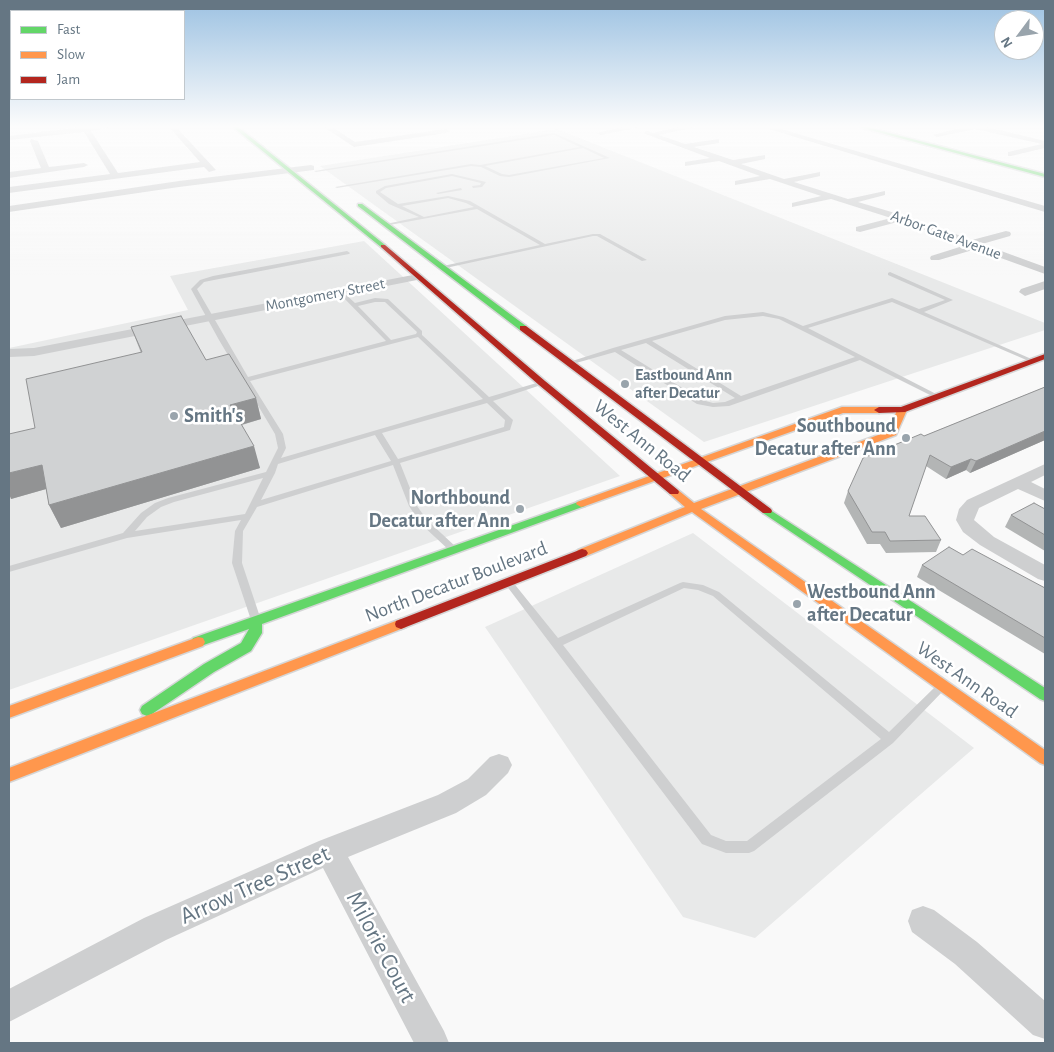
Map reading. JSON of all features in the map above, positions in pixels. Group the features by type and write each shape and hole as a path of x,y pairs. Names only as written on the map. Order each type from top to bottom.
{"main road":[{"name":"West Ann Road","path":"295,176 381,245 542,384 693,508 1045,758"},
{"name":"West Ann Road","path":"322,176 737,490 1045,695"},
{"path":"381,245 419,264 443,268"},
{"path":"415,275 446,282 494,306"},
{"name":"North Decatur Boulevard","path":"9,712 256,620 842,410 902,410 1045,356"},
{"name":"North Decatur Boulevard","path":"9,775 508,583 737,490 893,433 902,410"},
{"path":"109,736 209,668 246,647 256,633 256,620"}],"street":[{"path":"9,190 114,176"},
{"path":"9,209 251,176"},
{"path":"738,183 769,176"},
{"name":"Arbor Gate Avenue","path":"769,176 902,218 1045,271"},
{"path":"784,182 808,176"},
{"path":"933,176 1045,209"},
{"path":"848,201 882,193"},
{"path":"795,205 831,196"},
{"path":"860,229 902,218"},
{"path":"935,258 1006,234"},
{"name":"Montgomery Street","path":"9,353 34,352 210,316 342,293 415,275"},
{"name":"Montgomery Street","path":"232,312 309,293 415,275"},
{"path":"1025,292 1045,285"},
{"path":"1045,469 973,504 968,508 965,520 974,531 987,541 1045,574"},
{"path":"1017,482 1045,496"},
{"name":"Arrow Tree Street","path":"9,1006 155,929 329,851 447,804 477,787 500,765"},
{"name":"Milorie Court","path":"329,851 432,1043"},
{"path":"923,921 966,953 1045,1023"}],"lane":[{"path":"337,188 404,176"},
{"path":"378,190 446,176"},
{"path":"464,176 484,182 481,186 473,187"},
{"path":"368,182 388,201 424,218"},
{"path":"388,201 461,189"},
{"path":"396,206 448,197 468,202 545,246"},
{"path":"386,225 478,208"},
{"path":"443,268 598,235 644,260"},
{"path":"256,620 237,563 239,531 271,473 282,448 279,434 194,288 202,281 347,253"},
{"path":"890,274 950,300 920,311"},
{"path":"342,293 390,342"},
{"path":"254,505 507,428 509,420 419,335 420,332 386,300 374,300 353,305"},
{"path":"803,328 888,300 898,301 1033,361"},
{"path":"569,364 725,318 763,314 781,318 803,328 938,397"},
{"path":"246,380 419,335"},
{"path":"647,341 741,399"},
{"path":"615,349 700,402 713,405 726,404 861,357"},
{"path":"276,462 542,384"},
{"path":"377,432 396,462 413,506 424,522 453,550"},
{"path":"126,535 144,515 164,502 271,473"},
{"path":"9,570 126,535 248,516"},
{"path":"508,583 707,840 726,847 749,847 889,739 943,686"},
{"path":"555,644 683,586 700,587 716,594 889,739"}],"shaded area":[{"path":"334,176 675,176 1045,323 1045,330 704,442"},
{"path":"364,241 620,476 9,690 9,348 188,310 170,276"},
{"path":"693,533 974,748 755,938 683,917 485,627"}],"building":[{"path":"181,316 206,360 229,354 256,398 230,405 254,446 49,505 42,465 9,473 9,434 35,428 26,379 142,352 131,327"},
{"path":"1045,387 1045,431 976,461 971,459 951,467 930,455 909,516 925,516 941,540 890,541 885,532 872,532 848,491 863,458 921,434 924,436"},
{"path":"1034,503 1045,509 1045,535 1011,515"},
{"path":"949,547 963,555 972,549 1045,588 1045,638 922,565"}],"traffic: fast":[{"path":"296,176 383,246"},
{"path":"360,205 523,328"},
{"path":"198,642 581,504"},
{"path":"767,511 1045,695"},
{"path":"147,710 209,668 246,647 255,633 256,620"}],"traffic: slow":[{"path":"581,504 842,410 879,410"},
{"path":"582,553 737,490 893,433 902,410"},
{"path":"674,492 693,508 1045,758"},
{"path":"9,775 401,624"},
{"path":"9,712 198,642"}],"traffic: jam":[{"path":"383,246 542,383 674,492"},
{"path":"523,328 767,511"},
{"path":"879,410 902,410 1045,356"},
{"path":"401,624 582,553"}],"place":[{"name":"Eastbound Ann after Decatur","path":"625,384"},
{"name":"Smith's","path":"174,416"},
{"name":"Southbound Decatur after Ann","path":"906,438"},
{"name":"Northbound Decatur after Ann","path":"520,509"},
{"name":"Westbound Ann after Decatur","path":"797,604"}]}
